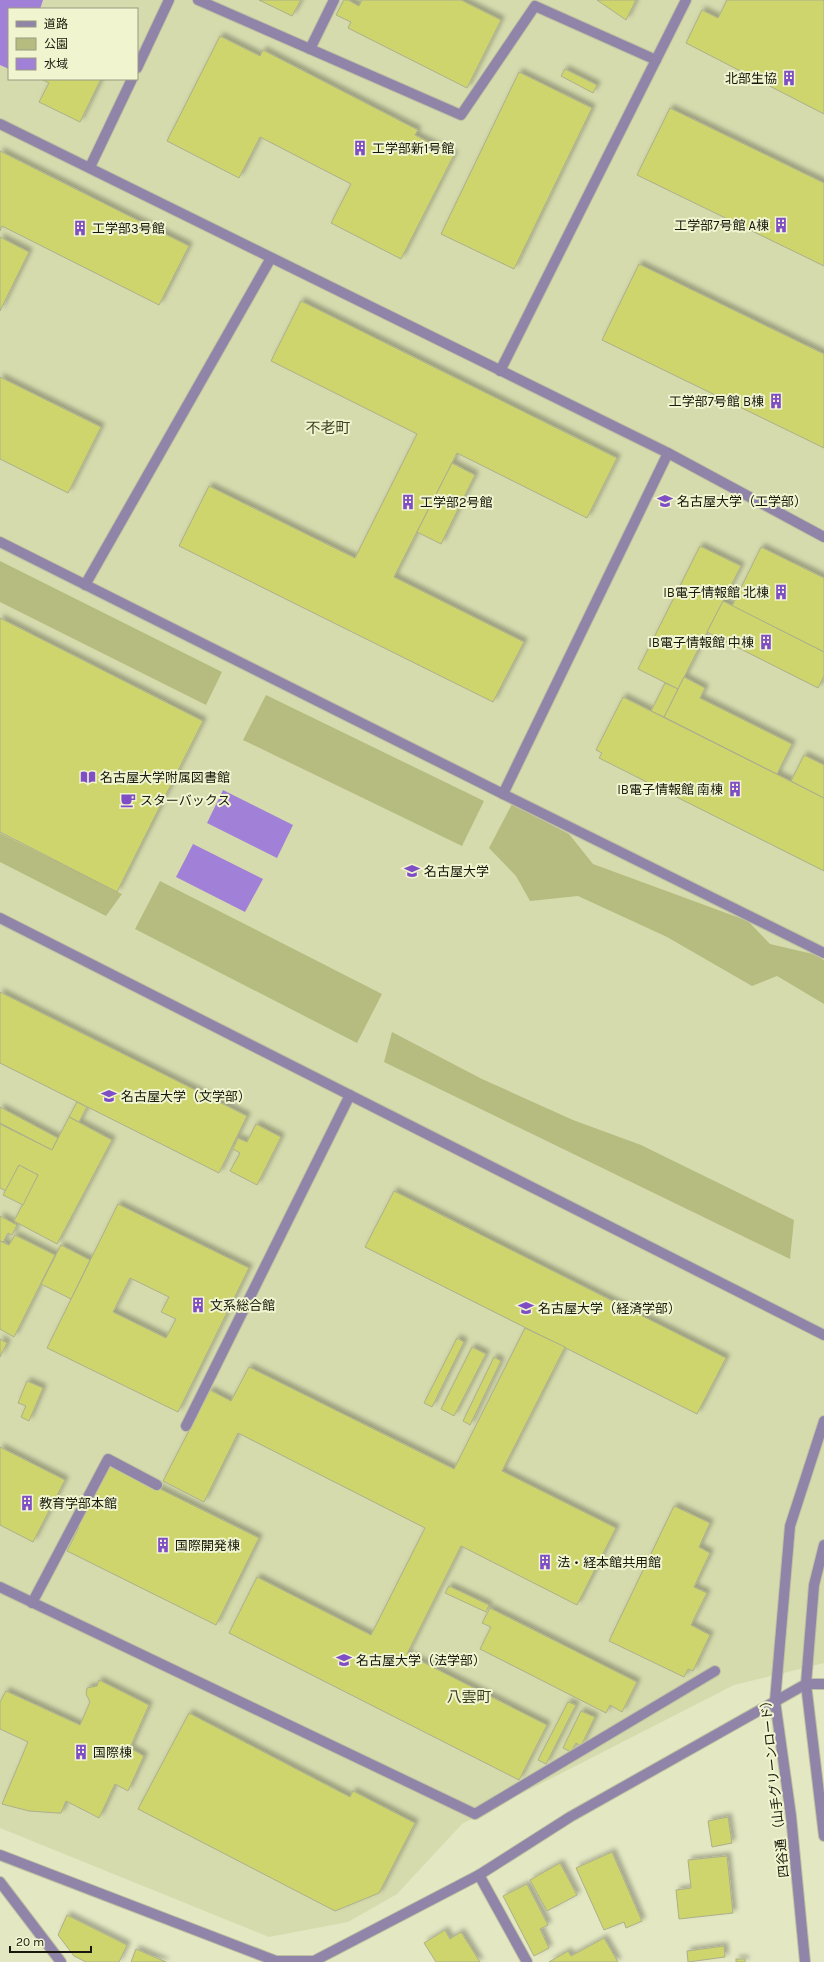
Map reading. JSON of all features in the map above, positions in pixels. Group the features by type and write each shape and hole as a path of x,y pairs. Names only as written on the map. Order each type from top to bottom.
{"street":[{"path":"138,66 170,0"},
{"path":"198,0 461,115 535,6 656,60"},
{"path":"310,49 334,0"},
{"path":"500,371 686,0"},
{"path":"90,167 132,80"},
{"path":"0,124 668,453 824,537"},
{"path":"85,584 272,258"},
{"path":"502,794 668,453"},
{"path":"0,542 502,794 824,953"},
{"path":"0,918 824,1335"},
{"path":"186,1426 350,1095"},
{"name":"四谷通 （山手グリーンロード）","path":"805,1962 791,1816 775,1701 790,1526 824,1421"},
{"path":"32,1603 108,1459 157,1485"},
{"path":"824,1545 814,1585 806,1684 824,1836"},
{"path":"0,1587 475,1814 715,1672"},
{"path":"0,1855 276,1961 313,1962 479,1875 570,1817 806,1684 824,1684"},
{"path":"479,1875 527,1962"},
{"path":"0,1882 61,1962"}],"shaded area":[{"name":"名古屋大学","path":"0,0 824,0 824,1663 734,1685 462,1824 397,1894 348,1922 269,1937 0,1828"}],"green space":[{"path":"0,561 222,672 206,705 0,602"},
{"path":"266,695 484,801 462,846 243,740"},
{"path":"512,804 569,834 593,864 748,921 770,944 813,954 824,960 824,1004 777,976 752,986 667,937 578,896 530,901 516,876 489,848"},
{"path":"0,833 122,894 106,916 0,862"},
{"path":"160,881 382,994 357,1043 135,929"},
{"path":"392,1032 482,1079 573,1120 641,1145 794,1220 790,1259 384,1062"}],"water":[{"path":"0,0 43,0 40,8 8,8 8,69 0,65"},
{"path":"223,790 293,825 277,858 207,823"},
{"path":"193,844 263,879 245,912 176,877"}],"building":[{"path":"259,0 301,0 292,16"},
{"path":"344,0 348,0 359,6 362,0 461,0 501,20 467,88 348,28 351,22 336,15"},
{"path":"597,0 636,0 626,20"},
{"name":"北部生協","path":"727,0 824,0 824,114 686,43 702,10 718,18"},
{"name":"工学部新1号館","path":"220,36 260,56 263,50 418,130 415,135 454,155 401,259 331,223 351,184 260,137 239,178 167,141"},
{"path":"565,69 597,85 593,93 561,76"},
{"path":"519,72 592,108 514,269 441,234"},
{"path":"43,80 101,80 80,122 39,102 49,83"},
{"name":"工学部7号館 A棟","path":"670,108 824,183 824,266 637,175"},
{"name":"工学部3号館","path":"0,151 189,246 159,305 2,226 0,231"},
{"path":"0,237 29,252 0,311"},
{"name":"工学部7号館 B棟","path":"639,264 824,354 824,448 602,340"},
{"name":"工学部2号館","path":"301,301 617,458 587,518 457,453 394,577 524,642 493,702 179,546 209,486 355,558 417,434 271,361"},
{"path":"0,377 101,427 68,493 0,459"},
{"path":"452,463 475,475 441,544 417,532"},
{"path":"700,546 741,566 678,689 638,669"},
{"name":"IB電子情報館 北棟","path":"761,547 824,578 824,652 732,606"},
{"name":"IB電子情報館 中棟","path":"723,601 824,652 824,676 818,688 707,632"},
{"name":"名古屋大学附属図書館","path":"0,618 203,721 117,892 0,832"},
{"path":"684,677 705,688 700,698 792,744 777,774 664,717"},
{"path":"665,683 678,689 664,717 651,711"},
{"name":"IB電子情報館 南棟","path":"623,697 824,798 824,871 599,758 602,753 596,750"},
{"path":"804,755 824,765 824,798 791,781"},
{"path":"0,992 247,1116 219,1173 0,1063"},
{"path":"77,1102 87,1107 79,1122 69,1117"},
{"path":"0,1107 58,1138 52,1150 0,1123"},
{"path":"69,1117 112,1140 57,1244 14,1221 38,1175 19,1165 6,1191 0,1188 0,1124 52,1150"},
{"path":"256,1124 281,1137 257,1185 230,1171 240,1153 233,1149 238,1138 247,1142"},
{"path":"19,1165 38,1175 23,1205 3,1195"},
{"path":"394,1191 726,1358 697,1414 365,1247"},
{"name":"文系総合館","path":"118,1204 249,1268 178,1412 47,1348","holes":["130,1278 169,1297 161,1312 176,1319 166,1338 113,1312"]},
{"path":"0,1216 17,1225 12,1235 8,1233 3,1242 0,1241"},
{"path":"15,1235 55,1255 14,1337 0,1329 0,1241 9,1245"},
{"path":"61,1245 90,1260 71,1299 41,1284"},
{"name":"法・経本館共用館","path":"525,1328 565,1347 502,1471 616,1528 577,1605 461,1546 407,1654 547,1725 519,1780 229,1633 257,1577 371,1635 425,1528 238,1433 204,1502 163,1481 210,1390 231,1401 249,1367 454,1469"},
{"path":"457,1338 464,1342 432,1407 424,1403"},
{"path":"0,1339 7,1343 0,1357"},
{"path":"472,1347 486,1354 454,1416 441,1409"},
{"path":"494,1357 501,1361 470,1425 463,1421"},
{"path":"27,1381 43,1388 29,1421 21,1417 26,1406 18,1403"},
{"name":"教育学部本館","path":"0,1447 65,1480 33,1542 0,1525"},
{"name":"国際開発棟","path":"110,1464 259,1538 216,1625 67,1551 79,1527 72,1523 76,1513 83,1516"},
{"path":"674,1506 710,1523 699,1547 710,1553 694,1587 707,1593 691,1625 710,1635 693,1671 688,1669 684,1677 609,1641"},
{"path":"449,1586 489,1605 486,1612 445,1593"},
{"path":"490,1608 637,1682 622,1712 610,1705 606,1713 480,1649 491,1627 482,1623"},
{"name":"国際棟","path":"99,1680 149,1705 130,1748 144,1756 128,1791 115,1784 99,1818 66,1801 61,1813 29,1811 2,1804 28,1742 0,1729 0,1702 6,1691 80,1725 90,1702 86,1694 87,1688 97,1686"},
{"path":"568,1702 576,1705 546,1764 538,1760"},
{"path":"581,1711 595,1717 581,1746 576,1743 571,1752 563,1748"},
{"path":"189,1713 350,1797 353,1791 415,1823 379,1893 335,1911 138,1809"},
{"path":"728,1817 732,1843 712,1847 708,1821"},
{"path":"612,1852 642,1921 626,1928 624,1922 604,1930 576,1868"},
{"path":"727,1856 733,1913 679,1919 676,1890 691,1888 688,1860"},
{"path":"560,1863 577,1895 547,1911 530,1880"},
{"path":"527,1884 548,1925 540,1929 549,1948 534,1956 503,1896"},
{"path":"67,1915 127,1945 119,1962 86,1962 74,1956 58,1935"},
{"path":"445,1930 450,1939 461,1932 480,1962 436,1962 424,1943"},
{"path":"604,1938 618,1962 549,1962 568,1951 571,1956"},
{"path":"724,1946 725,1957 688,1962 687,1951"},
{"path":"136,1949 166,1962 131,1962"},
{"path":"736,1959 745,1959 745,1962 736,1962"}],"place":[{"name":"北部生協","path":"789,78"},
{"name":"工学部新1号館","path":"360,148"},
{"name":"工学部7号館 A棟","path":"781,225"},
{"name":"工学部3号館","path":"80,228"},
{"name":"工学部7号館 B棟","path":"776,401"},
{"name":"名古屋大学（工学部）","path":"665,501"},
{"name":"工学部2号館","path":"408,502"},
{"name":"IB電子情報館 北棟","path":"781,592"},
{"name":"IB電子情報館 中棟","path":"766,642"},
{"name":"名古屋大学附属図書館","path":"88,777"},
{"name":"IB電子情報館 南棟","path":"735,789"},
{"name":"スターバックス","path":"128,800"},
{"name":"名古屋大学","path":"412,871"},
{"name":"名古屋大学（文学部）","path":"109,1096"},
{"name":"文系総合館","path":"198,1305"},
{"name":"名古屋大学（経済学部）","path":"526,1308"},
{"name":"教育学部本館","path":"27,1503"},
{"name":"国際開発棟","path":"163,1545"},
{"name":"法・経本館共用館","path":"545,1562"},
{"name":"名古屋大学（法学部）","path":"344,1660"},
{"name":"国際棟","path":"81,1752"}],"district":[{"name":"不老町","path":"328,428"},
{"name":"八雲町","path":"469,1697"}]}
